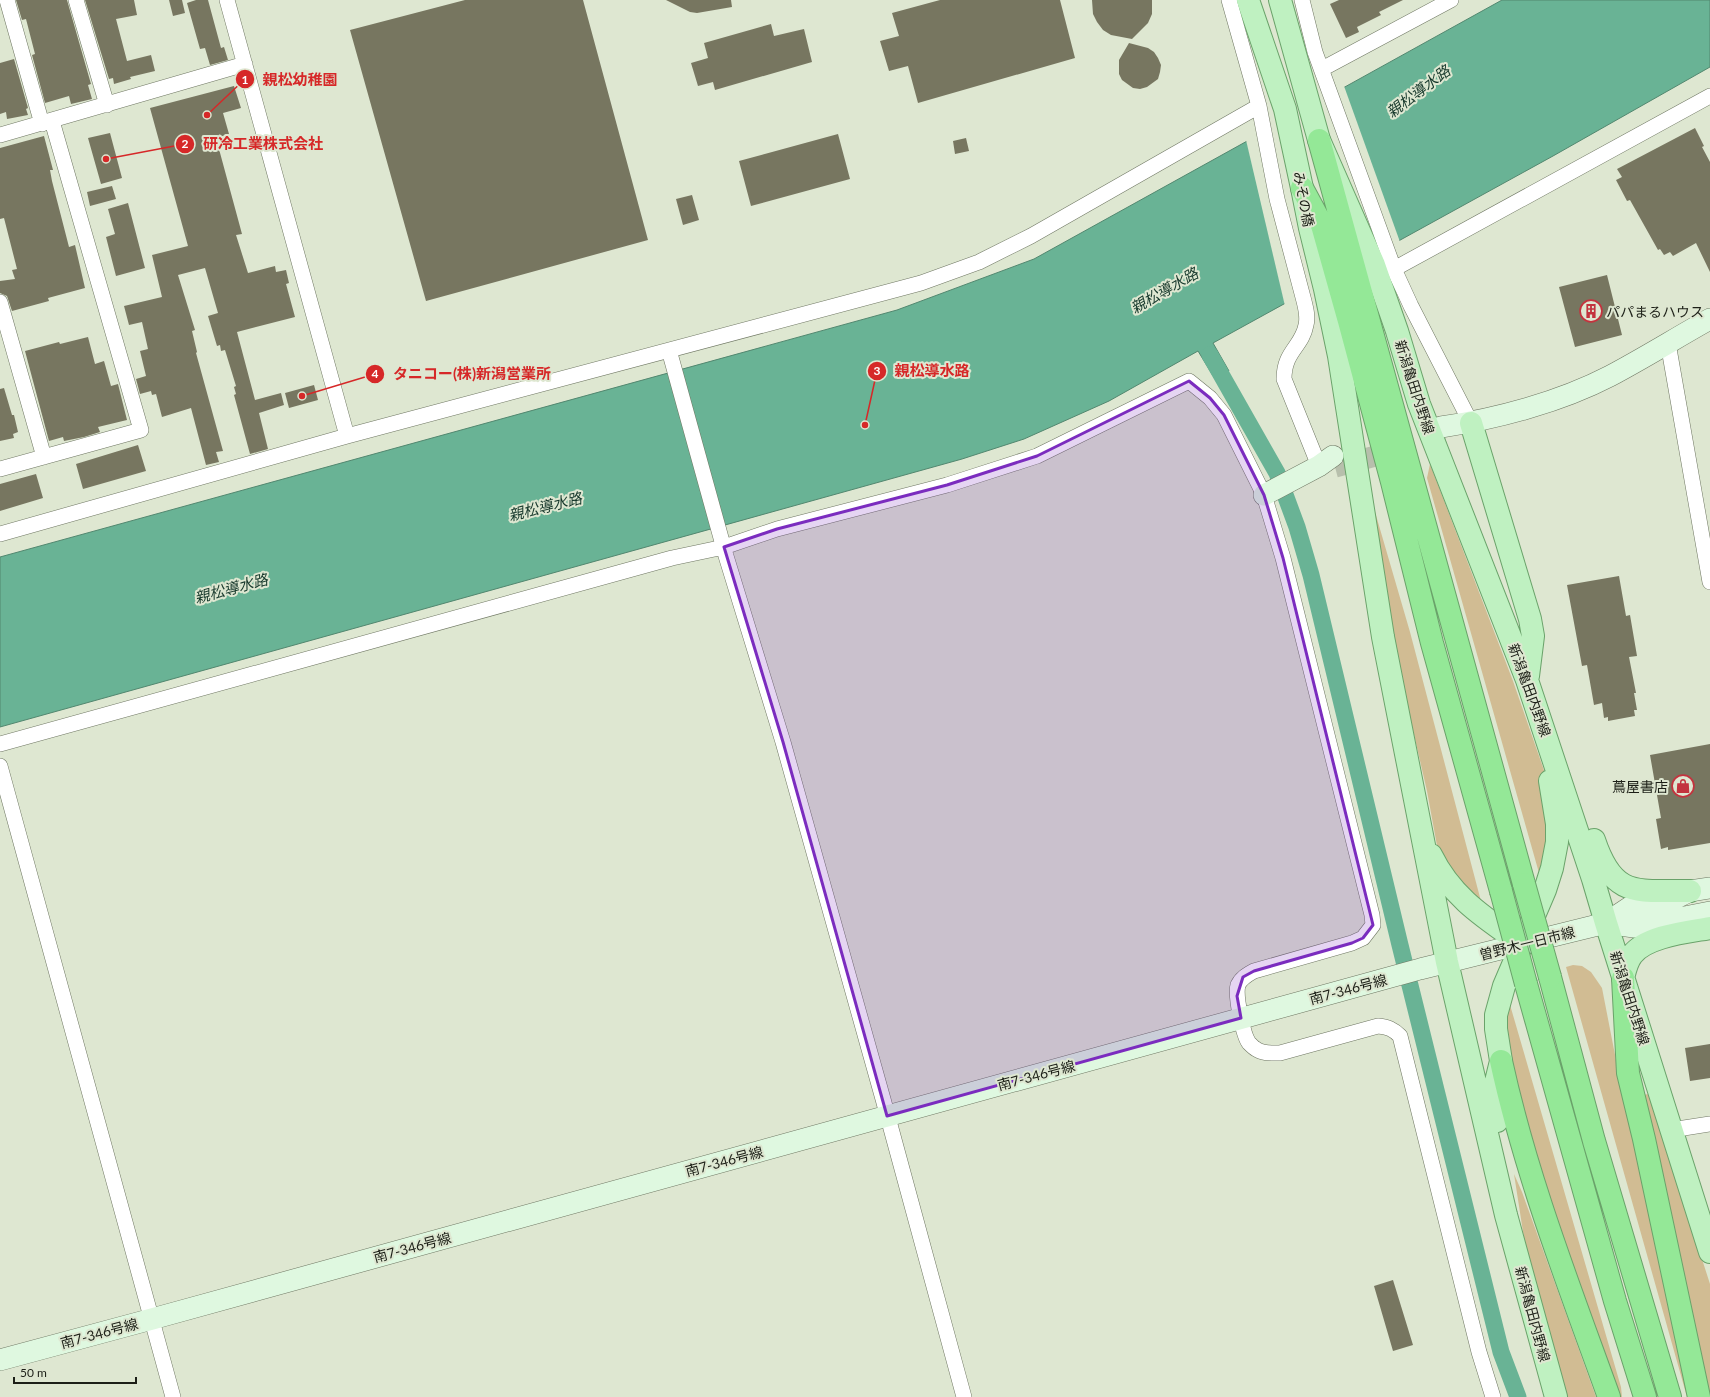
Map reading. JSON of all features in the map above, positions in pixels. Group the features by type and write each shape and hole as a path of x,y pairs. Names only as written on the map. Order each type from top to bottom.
{"highway":[{"path":"1319,140 1379,266 1524,884 1594,1140 1670,1397"},
{"path":"1302,188 1322,225 1331,286 1390,475 1432,643 1615,1301 1644,1397"},
{"path":"1623,978 1628,1073 1644,1139 1699,1397"},
{"path":"1501,1061 1513,1114 1552,1240 1609,1397"}],"main road":[{"name":"みその橋","path":"1248,0 1284,109 1302,188"},
{"path":"1280,0 1319,140"},
{"name":"新潟亀田内野線","path":"1379,266 1419,404 1535,701 1593,879 1710,1252"},
{"name":"新潟亀田内野線","path":"1331,286 1340,363 1383,637 1422,838 1448,962 1506,1215 1556,1397"},
{"path":"1471,423 1530,619 1533,636 1527,680"},
{"path":"1535,701 1582,804 1597,850 1607,869 1623,885 1634,890 1651,892 1700,889"},
{"path":"1520,1267 1493,1105 1493,1094 1501,1061 1496,1029 1496,1015 1504,986 1545,890 1552,868 1557,842 1557,824 1553,797 1535,701"},
{"path":"1422,838 1435,863 1449,884 1471,908 1522,944"},
{"path":"1623,978 1625,967 1632,954 1643,946 1672,935 1710,928"}],"street":[{"path":"0,469 141,430 47,123 7,0"},
{"path":"76,0 107,105"},
{"path":"228,0 347,436"},
{"path":"1229,0 1262,121 1277,199 1307,315 1304,334 1286,360 1284,379 1329,463 1267,493"},
{"path":"1302,0 1315,52 1328,85 1379,266 1411,306 1471,423"},
{"path":"1322,69 1451,0"},
{"path":"0,135 47,123 245,64"},
{"path":"1379,266 1710,96"},
{"path":"0,534 347,436 672,356 921,282 979,262 1032,236 1258,106"},
{"path":"0,302 44,457"},
{"path":"1443,432 1563,397 1609,377 1710,319"},
{"path":"1668,343 1710,582"},
{"path":"672,356 752,646 783,742 964,1397"},
{"path":"0,744 672,558 723,542 947,485 1037,456 1189,381 1210,398 1224,415 1267,493 1373,925 1363,938 1352,943 1254,971 1243,977 1238,986 1237,996 1241,1018 1248,1042 1257,1050 1267,1054 1280,1053 1373,1027 1386,1027 1394,1030 1400,1036 1479,1352 1493,1397"},
{"path":"0,766 173,1397"},
{"name":"曽野木一日市線","path":"1448,962 1606,923 1630,907 1676,898 1700,889"},
{"name":"曽野木一日市線","path":"1606,923 1634,927 1710,912"},
{"name":"南7-346号線","path":"0,1360 1448,962"},
{"path":"1671,1130 1710,1124"}],"highlighted area":[{"path":"1189,381 1210,398 1224,415 1264,495 1283,558 1373,925 1363,938 1352,943 1254,971 1243,977 1237,996 1241,1018 887,1116 783,742 724,547 777,529 947,485 1037,456"}],"shaded area":[{"path":"1430,464 1513,681 1547,779 1550,836 1541,880 1427,478"},
{"path":"1373,505 1410,632 1482,905 1467,892 1438,851 1427,791 1397,661"},
{"path":"1573,965 1582,966 1591,972 1602,988 1623,1096 1688,1389 1687,1397 1566,967"},
{"path":"1506,991 1621,1387 1622,1397 1618,1397 1576,1286 1504,1053"},
{"path":"1649,1094 1710,1284 1710,1396 1642,1095"},
{"path":"1514,1174 1522,1192 1596,1397 1563,1397 1526,1251"}],"water":[{"path":"1502,0 1710,0 1710,67 1553,156 1213,343 1229,371 1215,379 1198,351 1109,401 1024,439 962,459 0,727 0,557 897,310 1034,259"}],"pier":[{"path":"1344,86 1400,242 1285,306 1246,140"}],"building":[{"path":"16,0 67,0 91,84 88,85 92,99 71,104 69,96 45,103 32,55 35,54 26,19 22,20"},
{"path":"85,0 134,0 137,15 116,19 127,61 151,55 155,71 130,77 131,79 114,84 113,78 109,79"},
{"path":"169,0 182,0 185,13 173,16"},
{"path":"196,0 208,0 221,48 224,47 228,60 210,65 205,48 200,49 187,3"},
{"path":"465,0 583,0 648,240 426,301 350,30"},
{"path":"666,0 731,0 732,7 697,13 690,12"},
{"path":"940,0 1060,0 1075,58 918,103 908,66 889,71 880,41 899,36 892,13"},
{"path":"1092,0 1152,0 1152,14 1148,23 1132,39 1111,35 1103,30 1097,22 1093,14"},
{"path":"1339,0 1403,0 1379,12 1381,15 1357,27 1359,32 1346,38 1330,4"},
{"path":"771,24 774,36 804,29 812,62 715,90 713,82 698,86 691,63 708,58 704,43"},
{"path":"1129,43 1148,48 1154,52 1161,65 1158,79 1147,87 1140,89 1133,88 1122,80 1119,74 1119,60"},
{"path":"14,59 28,108 26,109 28,115 7,119 6,112 0,114 0,63"},
{"path":"234,86 241,108 223,113 229,134 216,138 242,234 236,235 248,273 275,266 276,272 286,270 289,283 286,284 295,317 237,332 255,400 281,393 284,405 259,413 268,449 250,454 234,395 236,394 234,387 236,386 225,350 221,351 220,345 217,346 208,316 218,313 205,268 178,275 195,330 192,331 196,353 223,451 216,452 219,462 206,465 191,408 162,417 156,394 152,395 151,391 140,394 136,379 146,376 140,351 148,349 142,322 129,325 124,306 162,297 152,255 188,246 150,108"},
{"path":"1695,128 1704,146 1702,147 1710,162 1710,272 1696,243 1673,256 1670,252 1664,255 1660,249 1658,250 1630,200 1627,201 1616,180 1622,177 1617,169"},
{"path":"110,133 122,178 101,184 88,138"},
{"path":"838,134 850,179 751,206 739,161"},
{"path":"44,136 53,170 50,170 52,181 69,247 75,245 85,288 48,298 49,301 12,311 7,296 0,293 0,281 15,279 12,270 17,269 4,218 0,219 0,148"},
{"path":"966,138 969,151 955,154 953,141"},
{"path":"112,186 116,199 90,206 87,192"},
{"path":"692,195 699,220 683,225 676,199"},
{"path":"128,203 145,268 116,276 106,237 115,234 108,209"},
{"name":"パパまるハウス","path":"1607,275 1622,335 1575,347 1559,287"},
{"path":"88,337 95,364 104,361 111,386 118,384 127,420 98,427 100,432 84,437 64,441 63,437 49,441 25,351 59,342 60,344"},
{"path":"314,385 318,400 289,408 285,393"},
{"path":"4,388 12,415 14,415 18,432 13,434 14,438 0,441 0,389"},
{"path":"138,445 146,471 83,489 76,464"},
{"path":"36,474 43,498 0,511 0,484"},
{"path":"1619,576 1626,616 1630,615 1637,656 1629,657 1636,693 1634,693 1637,710 1634,710 1635,716 1608,721 1608,717 1604,718 1602,703 1594,705 1587,665 1582,666 1567,585"},
{"name":"蔦屋書店","path":"1710,744 1710,843 1668,850 1668,847 1661,849 1656,819 1661,818 1650,755"},
{"path":"1710,1044 1710,1078 1690,1081 1685,1048"},
{"path":"1393,1280 1413,1345 1393,1351 1374,1286"}],"waterway":[{"path":"1210,355 1277,473 1297,527 1311,575 1400,945 1501,1352 1518,1397"}],"tunnel":[{"path":"1335,467 1446,437"}],"place":[{"name":"親松幼稚園","path":"207,115"},
{"name":"研冷工業株式会社","path":"106,159"},
{"name":"パパまるハウス","path":"1591,311"},
{"name":"タニコー(株)新潟営業所","path":"302,396"},
{"name":"親松導水路","path":"865,425"},
{"name":"蔦屋書店","path":"1683,786"}]}
